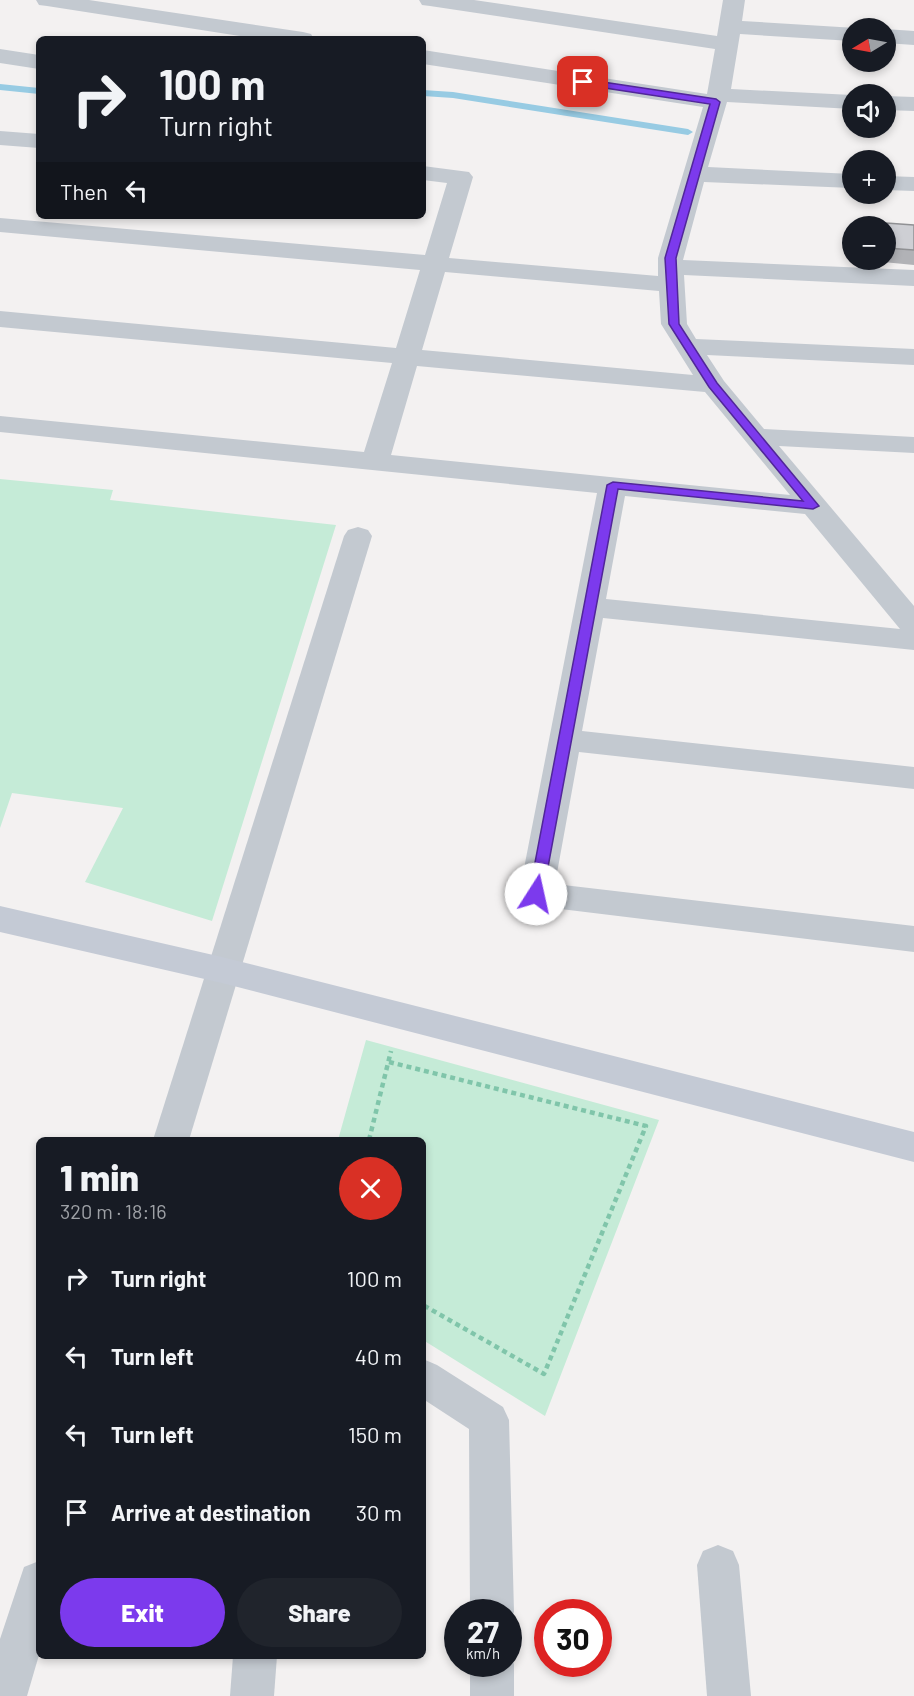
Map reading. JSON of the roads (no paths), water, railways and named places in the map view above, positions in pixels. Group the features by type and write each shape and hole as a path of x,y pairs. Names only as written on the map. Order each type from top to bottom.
{"main road":[{"path":"0,919 222,970 914,1147"}],"street":[{"path":"47,0 284,36"},
{"path":"430,0 727,36 842,34"},
{"path":"734,0 716,99 670,258 674,324 713,385 914,626"},
{"path":"126,31 141,14"},
{"path":"896,37 914,38"},
{"path":"0,56 36,62"},
{"path":"426,57 716,99 842,102"},
{"path":"896,103 914,104"},
{"path":"0,138 36,141"},
{"path":"375,462 461,177 426,173"},
{"path":"694,174 842,181"},
{"path":"896,183 914,184"},
{"path":"0,225 434,264 671,276 914,278"},
{"path":"0,319 713,385"},
{"path":"688,345 914,357"},
{"path":"0,424 813,506"},
{"path":"757,437 914,445"},
{"path":"613,485 536,894 914,939"},
{"path":"172,1137 358,536"},
{"path":"877,582 914,584"},
{"path":"590,607 914,640"},
{"path":"565,740 914,778"},
{"path":"426,1379 489,1420 492,1599"},
{"path":"718,1565 729,1696"},
{"path":"4,1696 36,1591"},
{"path":"252,1696 255,1659"},
{"path":"492,1677 492,1696"}],"waterway":[{"path":"0,87 36,91"},
{"path":"426,93 453,95 688,132"}]}
